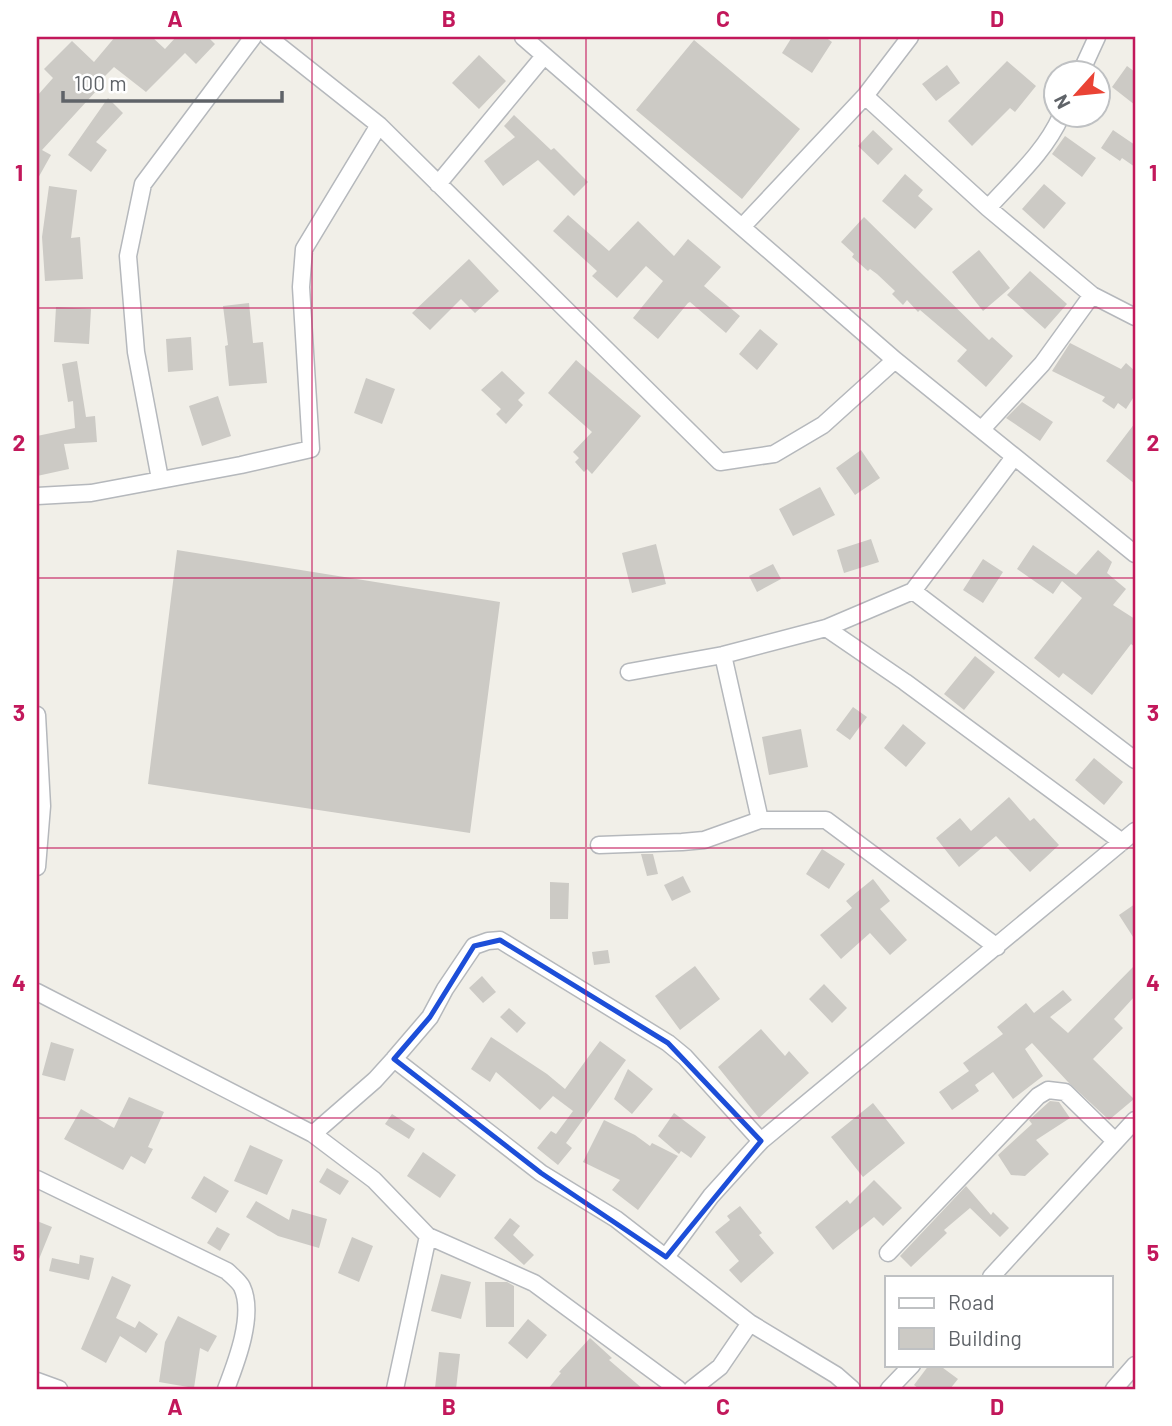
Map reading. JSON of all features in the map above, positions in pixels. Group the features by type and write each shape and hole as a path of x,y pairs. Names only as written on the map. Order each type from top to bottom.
{"street":[{"path":"160,479 136,352 128,256 140,196 143,184 253,37"},
{"path":"268,37 379,125 720,462 774,454 823,425 895,360"},
{"path":"523,37 895,360 1135,554"},
{"path":"742,227 865,96 910,37"},
{"path":"1086,60 1097,37"},
{"path":"438,184 544,56"},
{"path":"865,96 988,208 1092,295 1135,317"},
{"path":"37,496 91,493 311,449 301,287 304,249 379,125"},
{"path":"988,208 1031,161 1054,130"},
{"path":"982,429 1042,364 1092,295"},
{"path":"629,673 723,655 826,628 913,591 1014,457"},
{"path":"913,591 1135,760"},
{"path":"826,628 905,682 1122,842"},
{"path":"723,655 760,820"},
{"path":"37,715 42,806 37,867"},
{"path":"599,845 704,840 760,820 826,820 997,947"},
{"path":"666,1256 711,1196 761,1141 1135,831"},
{"path":"313,1134 375,1080 430,1017 474,946 488,940 500,940 668,1043 685,1057 761,1141"},
{"path":"37,992 313,1134 374,1180 428,1236 534,1283 678,1389"},
{"path":"394,1059 541,1173 616,1219 750,1323 835,1375 852,1389"},
{"path":"888,1253 1038,1096 1048,1090 1066,1092 1115,1141"},
{"path":"992,1276 1135,1120"},
{"path":"37,1179 228,1271 242,1285 247,1302 246,1316 238,1358 226,1389"},
{"path":"395,1389 428,1236"},
{"path":"692,1389 720,1367 750,1323"},
{"path":"1114,1389 1135,1365"},
{"path":"889,1389 911,1366"},
{"path":"37,1381 59,1389"}],"highlighted area":[{"path":"500,940 668,1043 761,1141 666,1257 541,1173 394,1059 430,1017 474,946"}],"building":[{"path":"115,37 152,37 165,49 176,37 208,37 215,44 196,64 185,53 146,92 114,67 95,86 98,89 42,150 51,155 37,180 37,96 53,78 44,69 72,41 94,62"},
{"path":"792,37 825,37 832,42 812,73 782,53"},
{"path":"694,40 800,129 742,199 636,110"},
{"path":"479,55 506,81 479,109 452,83"},
{"path":"1007,61 1036,86 1015,112 1010,108 972,146 948,121"},
{"path":"947,65 960,83 936,101 922,84"},
{"path":"1127,66 1135,72 1135,105 1112,87"},
{"path":"108,98 123,113 96,142 107,150 91,172 68,155"},
{"path":"514,115 551,150 554,148 588,182 574,196 538,160 503,186 484,161 515,137 504,126"},
{"path":"873,130 893,149 878,165 858,146"},
{"path":"1113,130 1135,145 1135,167 1101,148"},
{"path":"1065,136 1096,158 1082,177 1052,154"},
{"path":"905,174 923,190 918,196 933,209 915,229 882,201"},
{"path":"1044,184 1066,203 1044,229 1022,209"},
{"path":"49,186 77,190 71,238 80,237 83,279 45,281 42,237"},
{"path":"568,215 609,251 638,221 674,256 688,239 721,267 704,286 740,316 726,333 690,302 658,339 633,318 663,281 646,266 617,298 592,276 597,271 553,231"},
{"path":"864,217 989,340 992,337 1013,356 986,387 957,361 967,350 920,310 918,312 907,300 903,305 892,294 895,291 877,274 870,269 868,271 852,257 854,254 841,242"},
{"path":"979,250 1010,288 983,311 952,272"},
{"path":"469,259 499,291 475,313 461,299 430,330 412,313"},
{"path":"1030,271 1067,304 1045,329 1007,295"},
{"path":"249,303 253,343 263,342 267,383 229,386 223,306"},
{"path":"56,307 91,309 89,344 54,342"},
{"path":"760,329 778,344 757,370 739,354"},
{"path":"191,337 193,370 168,372 166,339"},
{"path":"1070,343 1121,369 1126,363 1135,371 1135,395 1126,409 1118,403 1114,409 1102,401 1105,397 1052,371"},
{"path":"576,360 641,416 592,474 587,469 584,472 575,462 579,458 573,452 592,432 548,393"},
{"path":"77,361 86,417 95,416 97,442 64,444 69,469 37,476 37,436 75,428 73,401 68,402 62,364"},
{"path":"502,371 525,393 518,400 523,405 506,424 496,414 501,409 481,390"},
{"path":"366,378 395,389 382,424 354,413"},
{"path":"218,396 231,436 202,446 189,406"},
{"path":"1022,402 1053,422 1040,441 1006,418"},
{"path":"1135,423 1135,484 1106,461"},
{"path":"861,450 880,478 855,495 836,468"},
{"path":"820,487 835,515 793,536 779,509"},
{"path":"871,539 879,562 844,573 837,550"},
{"path":"656,544 666,584 632,593 622,553"},
{"path":"1033,545 1076,575 1098,550 1112,562 1107,573 1126,589 1113,605 1135,619 1135,647 1131,644 1092,695 1063,673 1059,678 1034,658 1082,598 1062,581 1053,594 1017,569"},
{"path":"177,550 500,602 470,833 148,784"},
{"path":"983,559 1003,572 983,603 963,590"},
{"path":"773,564 781,579 757,592 749,576"},
{"path":"975,656 995,672 964,710 944,694"},
{"path":"853,707 867,717 850,740 836,730"},
{"path":"903,724 926,743 906,767 884,748"},
{"path":"801,729 808,767 769,775 762,737"},
{"path":"1094,758 1123,782 1104,805 1075,780"},
{"path":"1009,797 1030,821 1034,818 1059,845 1030,872 996,836 959,867 936,838 960,818 971,831"},
{"path":"822,849 845,864 829,889 806,874"},
{"path":"641,854 653,854 658,874 647,876"},
{"path":"683,876 691,892 672,901 664,885"},
{"path":"873,879 890,901 880,909 907,940 890,955 870,933 841,959 820,935 852,908 846,901"},
{"path":"550,882 569,883 568,919 550,919"},
{"path":"1135,904 1135,940 1119,915"},
{"path":"608,950 610,963 594,965 592,952"},
{"path":"1135,965 1135,996 1114,1019 1123,1028 1093,1059 1134,1099 1109,1120 1068,1082 1032,1043 1025,1049 1043,1076 1013,1099 993,1072 975,1085 979,1091 952,1110 939,1092 969,1071 963,1063 1003,1034 997,1027 1026,1003 1034,1013 1063,990 1072,1000 1050,1017 1068,1033"},
{"path":"695,966 720,999 680,1030 655,996"},
{"path":"482,976 496,992 483,1003 469,988"},
{"path":"824,984 847,1008 832,1023 809,999"},
{"path":"509,1008 526,1023 517,1033 500,1017"},
{"path":"761,1029 785,1056 789,1051 809,1073 759,1118 718,1067"},
{"path":"491,1037 565,1089 600,1041 626,1060 566,1143 572,1148 558,1165 537,1148 551,1131 556,1134 573,1111 553,1096 540,1110 496,1072 490,1082 471,1069"},
{"path":"51,1042 74,1049 65,1081 42,1075"},
{"path":"628,1069 653,1089 632,1114 614,1099"},
{"path":"129,1097 164,1112 148,1147 153,1149 145,1164 131,1156 123,1170 64,1139 81,1109 114,1128"},
{"path":"1050,1101 1059,1102 1070,1118 1036,1140 1049,1154 1025,1176 1011,1175 998,1155 1032,1124 1029,1120"},
{"path":"873,1103 905,1143 863,1177 831,1137"},
{"path":"674,1113 706,1137 691,1158 681,1151 679,1154 658,1136"},
{"path":"392,1114 415,1129 409,1139 385,1124"},
{"path":"604,1120 635,1135 650,1146 652,1143 678,1156 638,1210 612,1190 620,1180 583,1162"},
{"path":"250,1145 283,1160 267,1195 234,1181"},
{"path":"423,1152 456,1175 440,1198 407,1176"},
{"path":"327,1168 349,1181 340,1195 319,1182"},
{"path":"204,1176 229,1191 216,1213 191,1198"},
{"path":"874,1180 902,1208 883,1226 874,1217 833,1250 815,1227 847,1200 850,1204"},
{"path":"966,1186 991,1215 993,1212 1009,1228 1000,1237 970,1208 944,1230 947,1233 911,1267 900,1256"},
{"path":"256,1201 289,1220 292,1209 327,1219 319,1248 278,1236 246,1217"},
{"path":"740,1206 774,1253 741,1283 729,1270 739,1261 715,1232 730,1220 727,1216"},
{"path":"510,1218 520,1226 513,1235 534,1255 524,1265 494,1238"},
{"path":"37,1221 52,1227 37,1264"},
{"path":"217,1227 230,1234 220,1251 207,1243"},
{"path":"352,1237 373,1246 359,1282 338,1273"},
{"path":"80,1255 94,1258 89,1280 49,1271 52,1258 79,1264"},
{"path":"441,1274 471,1282 461,1319 431,1311"},
{"path":"112,1276 131,1285 116,1318 135,1328 139,1321 158,1334 146,1353 120,1336 106,1363 81,1349"},
{"path":"485,1282 507,1282 514,1286 514,1327 486,1327"},
{"path":"178,1316 217,1336 208,1352 200,1348 194,1388 159,1382 165,1342"},
{"path":"528,1319 547,1335 527,1359 508,1343"},
{"path":"590,1338 612,1358 609,1360 643,1389 548,1389 561,1373 559,1372"},
{"path":"439,1352 460,1354 456,1389 435,1388"},
{"path":"928,1366 940,1366 958,1379 950,1389 919,1389 914,1385"}]}
